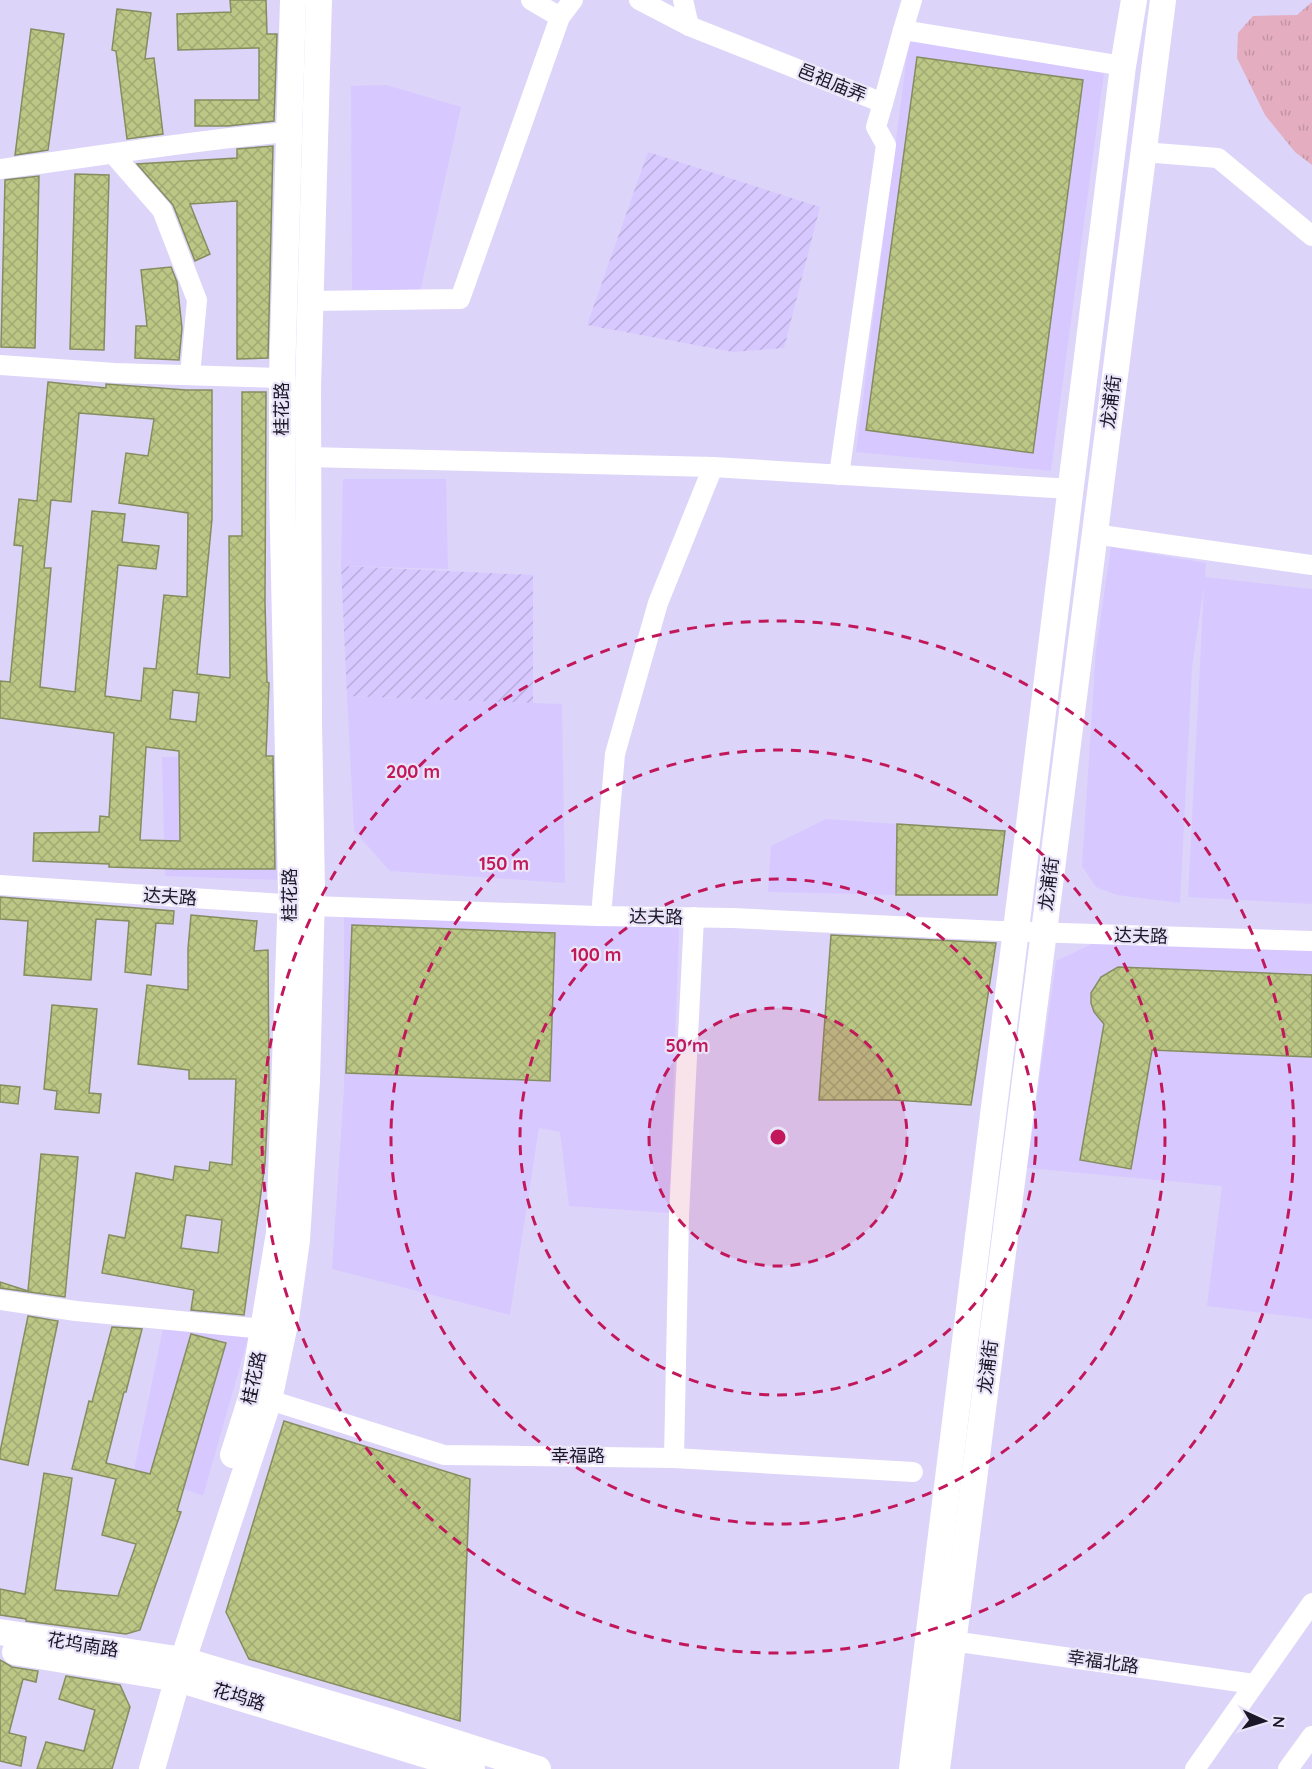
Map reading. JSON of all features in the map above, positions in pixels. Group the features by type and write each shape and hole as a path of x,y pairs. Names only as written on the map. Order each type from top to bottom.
{"main road":[{"name":"桂花路","path":"134,1769 172,1668 261,1397 264,1329 279,1233 302,899 284,612 282,378 292,0"},
{"path":"261,1397 286,1319 297,1240 307,1081 302,899 309,721 309,301 319,0"},
{"name":"龙浦街","path":"912,1769 1123,66 1134,0"},
{"name":"龙浦街","path":"937,1769 1163,0"},
{"name":"花坞南路","path":"0,1632 172,1668"},
{"name":"花坞路","path":"0,1650 172,1668 388,1721 538,1769"},
{"path":"152,1769 172,1668"},
{"name":"花坞路","path":"172,1668 472,1769"}],"street":[{"path":"531,0 560,17"},
{"path":"309,301 460,299 560,17 573,0"},
{"name":"邑祖庙弄","path":"639,0 689,26 883,103 912,0"},
{"path":"683,0 689,26"},
{"path":"903,30 1123,66"},
{"path":"839,475 886,145 876,127 883,103"},
{"path":"0,169 208,139 289,132"},
{"path":"1143,152 1218,158 1312,236"},
{"path":"114,154 162,210 197,300 190,375"},
{"path":"0,365 115,373 282,378"},
{"path":"308,457 712,467 1071,489"},
{"path":"602,904 615,754 658,603 712,467"},
{"path":"1094,534 1312,565"},
{"name":"达夫路","path":"0,874 302,899 746,907 1017,925"},
{"name":"达夫路","path":"0,885 694,917 1044,926 1312,941"},
{"path":"674,1458 679,1216 694,917"},
{"name":"达夫路","path":"1044,926 1312,930"},
{"path":"0,1300 76,1311 264,1329"},
{"name":"幸福路","path":"261,1397 444,1455 674,1458 913,1472"},
{"path":"1196,1769 1312,1603"},
{"name":"幸福北路","path":"952,1641 1254,1684"},
{"path":"1288,1769 1312,1736"}],"shaded area":[{"path":"909,39 1104,73 1051,471 856,452"},
{"path":"387,85 461,107 420,292 352,290 351,86"},
{"path":"648,152 820,207 784,348 733,352 587,325"},
{"path":"343,479 446,479 448,569 341,566"},
{"path":"1111,547 1206,563 1205,577 1312,589 1312,904 1188,897 1204,585 1192,668 1180,903 1117,895 1096,887 1082,866 1096,650"},
{"path":"341,566 533,575 533,703 347,696"},
{"path":"347,696 562,704 565,883 390,871 354,831"},
{"path":"276,756 280,880 165,876 162,757"},
{"path":"826,819 898,824 896,895 768,892 771,846"},
{"path":"344,917 679,928 669,1213 569,1206 560,1132 539,1128 510,1315 332,1269 344,1088"},
{"path":"1094,943 1312,951 1312,1319 1207,1306 1222,1186 1027,1168 1056,961"},
{"path":"165,1319 249,1335 203,1496 134,1470"}],"green space":[{"path":"1312,2 1312,165 1295,152 1265,115 1237,58 1238,33 1253,16 1297,15"}],"building":[{"path":"230,0 266,0 267,34 277,34 274,121 228,126 195,126 195,100 259,100 259,48 178,50 177,14 231,12"},
{"path":"117,9 151,13 145,59 154,58 163,134 127,139 116,51 112,50"},
{"path":"31,29 64,34 48,150 15,155"},
{"path":"917,57 1083,80 1033,453 866,430"},
{"path":"273,146 268,358 237,359 237,201 190,204 210,254 195,261 173,205 137,164 237,158 237,149"},
{"path":"75,174 109,175 104,350 70,349"},
{"path":"39,176 35,348 1,347 5,180"},
{"path":"171,267 177,282 182,328 179,360 135,358 136,326 147,326 141,270"},
{"path":"48,382 106,388 106,384 212,390 212,519 197,674 230,678 229,536 242,536 242,392 266,392 265,602 267,682 269,683 266,756 273,756 275,869 109,867 109,864 33,861 34,833 99,832 100,816 109,817 114,733 0,718 0,681 10,682 23,546 14,545 19,499 37,501","holes":["79,413 154,419 148,456 126,453 119,503 188,513 187,597 164,595 156,669 144,668 141,701 105,696 118,565 156,569 159,546 122,542 125,514 92,511 75,692 40,687 51,568 44,568 51,500 71,502","173,690 199,693 196,722 170,719","146,747 179,751 180,841 140,840"]},
{"path":"897,824 1005,831 997,895 896,895"},
{"path":"0,897 174,911 173,924 156,923 151,975 125,972 129,921 96,919 91,980 24,975 28,921 0,919"},
{"path":"191,915 257,921 254,951 268,950 269,1082 265,1164 244,1315 191,1310 194,1290 102,1273 109,1235 125,1238 136,1173 173,1180 175,1166 209,1171 210,1162 232,1165 236,1079 189,1079 189,1070 138,1064 147,985 188,990","holes":["186,1215 222,1220 218,1253 181,1248"]},
{"path":"352,925 555,933 550,1081 346,1073"},
{"path":"831,935 996,943 971,1105 894,1100 819,1100"},
{"path":"1118,967 1312,975 1312,1057 1152,1050 1131,1169 1080,1160 1104,1024 1094,1012 1091,993 1101,977"},
{"path":"52,1005 97,1009 89,1093 101,1094 99,1113 55,1109 57,1091 44,1089"},
{"path":"0,1085 20,1087 18,1104 0,1102"},
{"path":"41,1154 78,1157 65,1297 0,1288 0,1282 28,1291"},
{"path":"28,1316 58,1321 28,1465 0,1459 0,1452"},
{"path":"112,1327 142,1329 106,1463 150,1474 191,1334 226,1343 177,1511 181,1512 140,1630 126,1634 26,1621 26,1619 0,1615 0,1589 25,1594 44,1473 72,1478 55,1590 118,1596 136,1544 102,1535 116,1479 72,1469 89,1401 92,1402"},
{"path":"284,1421 470,1479 460,1721 249,1659 226,1612"},
{"path":"0,1660 12,1667 38,1671 36,1682 23,1679 9,1733 26,1737 21,1766 0,1761"},
{"path":"66,1676 120,1685 130,1707 112,1769 37,1769 46,1742 84,1751 95,1710 59,1699"}]}
